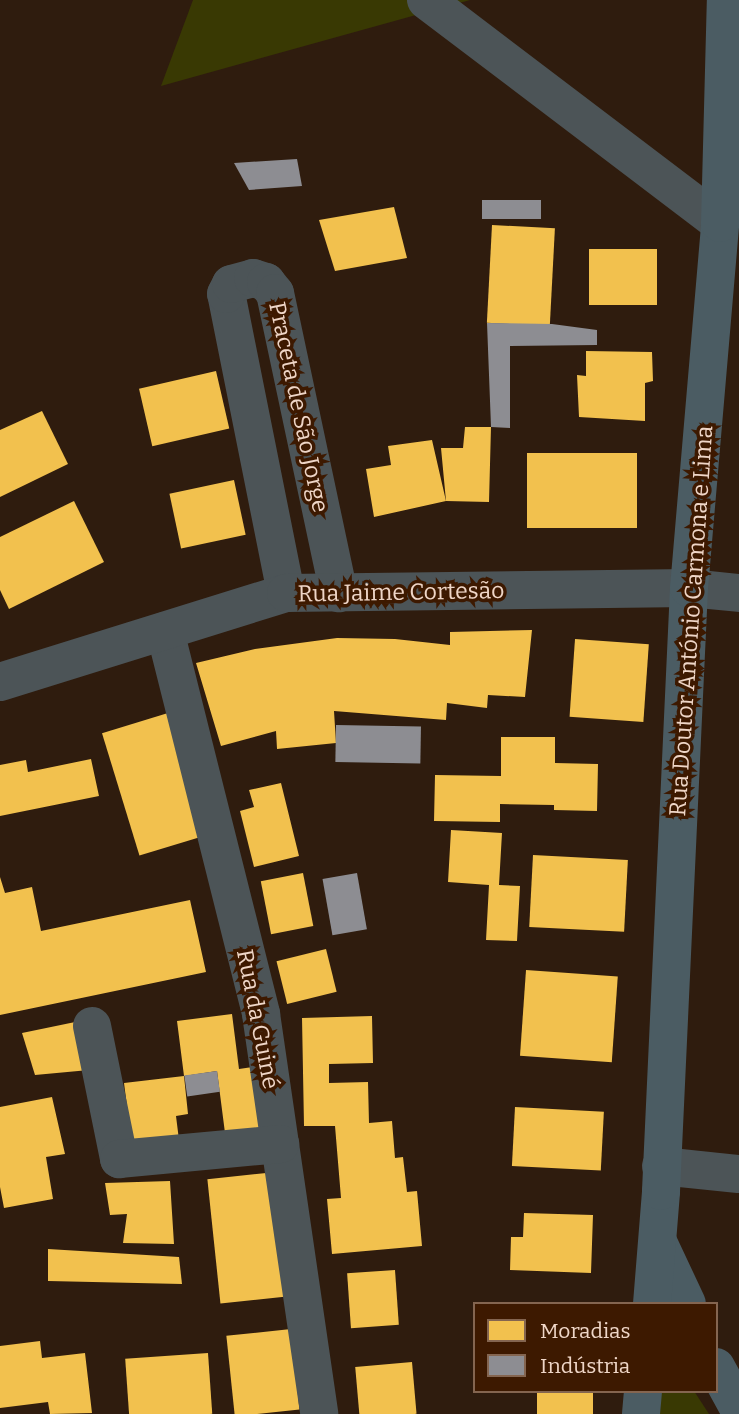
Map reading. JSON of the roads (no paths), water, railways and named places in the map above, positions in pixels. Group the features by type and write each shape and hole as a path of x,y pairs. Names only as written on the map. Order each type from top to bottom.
{"main road":[{"name":"Rua Doutor António Carmona e Lima","path":"652,1302 662,1166 689,588 720,223 726,0"},
{"name":"Rua Doutor António Carmona e Lima","path":"658,1242 686,1302"},
{"path":"718,1371 739,1409"},
{"path":"641,1414 643,1393"}],"street":[{"path":"426,0 720,223"},
{"name":"Praceta de São Jorge","path":"286,593 226,295 231,284 253,278 266,282 275,293 339,593"},
{"name":"Rua Jaime Cortesão","path":"0,682 286,593 689,588 739,593"},
{"name":"Rua da Guiné","path":"165,631 261,1014 319,1414"},
{"path":"92,1026 119,1159 280,1144"},
{"path":"662,1166 739,1174"}]}
